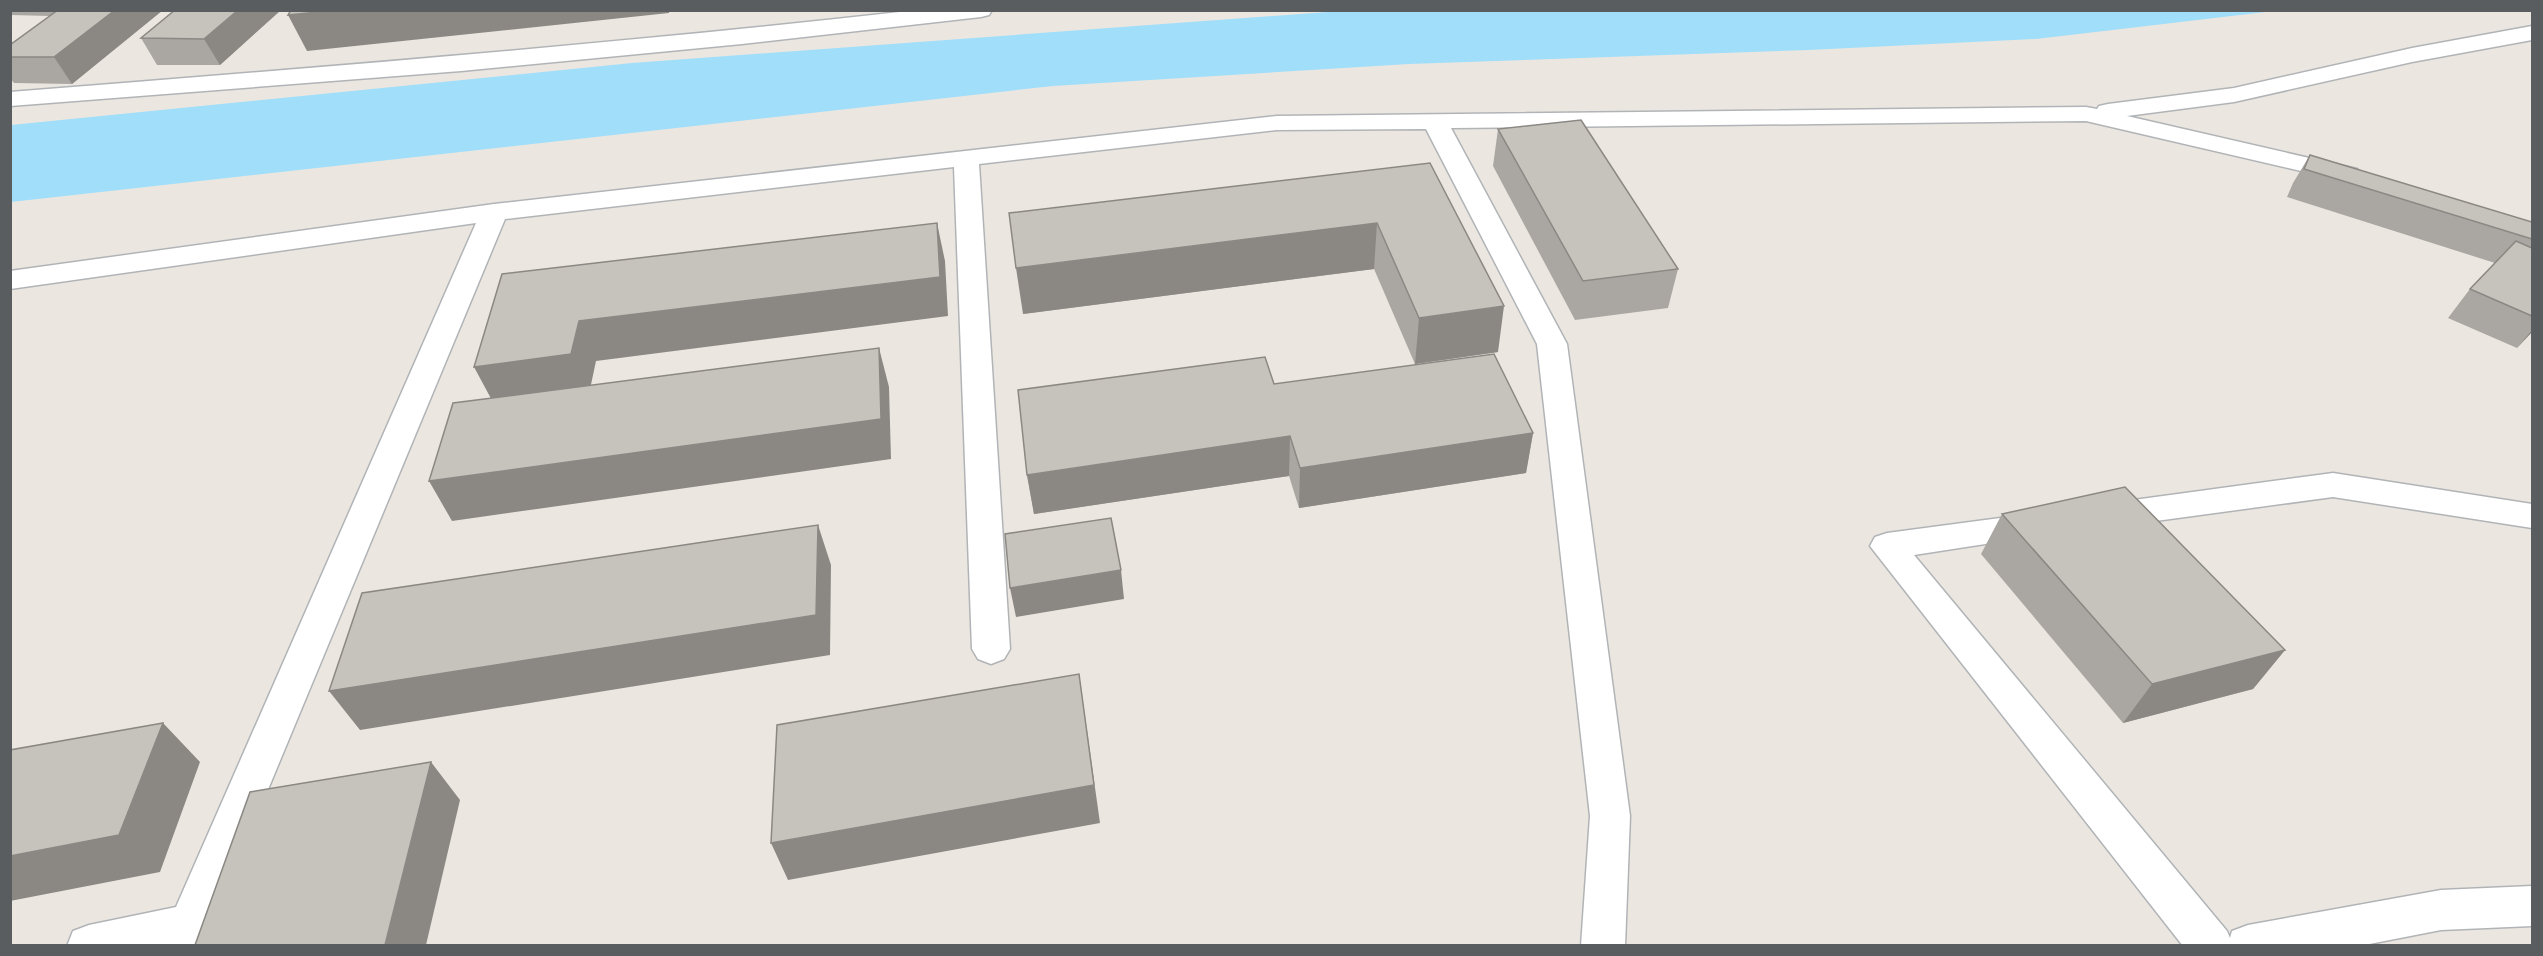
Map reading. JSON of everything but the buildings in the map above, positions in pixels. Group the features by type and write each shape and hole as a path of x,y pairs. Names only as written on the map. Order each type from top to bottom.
{"street":[{"path":"10,99 484,62 742,37 981,10"},
{"path":"10,280 494,213 1277,123 2086,114 2234,95 2412,55 2532,33"},
{"path":"2086,114 2373,180"},
{"path":"1434,120 1552,344 1610,816 1604,945"},
{"path":"966,158 992,649"},
{"path":"89,945 186,935 494,213"},
{"path":"2211,945 1887,546 2333,485 2532,516"},
{"path":"2248,945 2441,910 2532,906"}],"water":[{"path":"1355,10 2274,11 2036,39 1809,50 1409,64 1053,86 11,202 11,125 632,63"}]}
